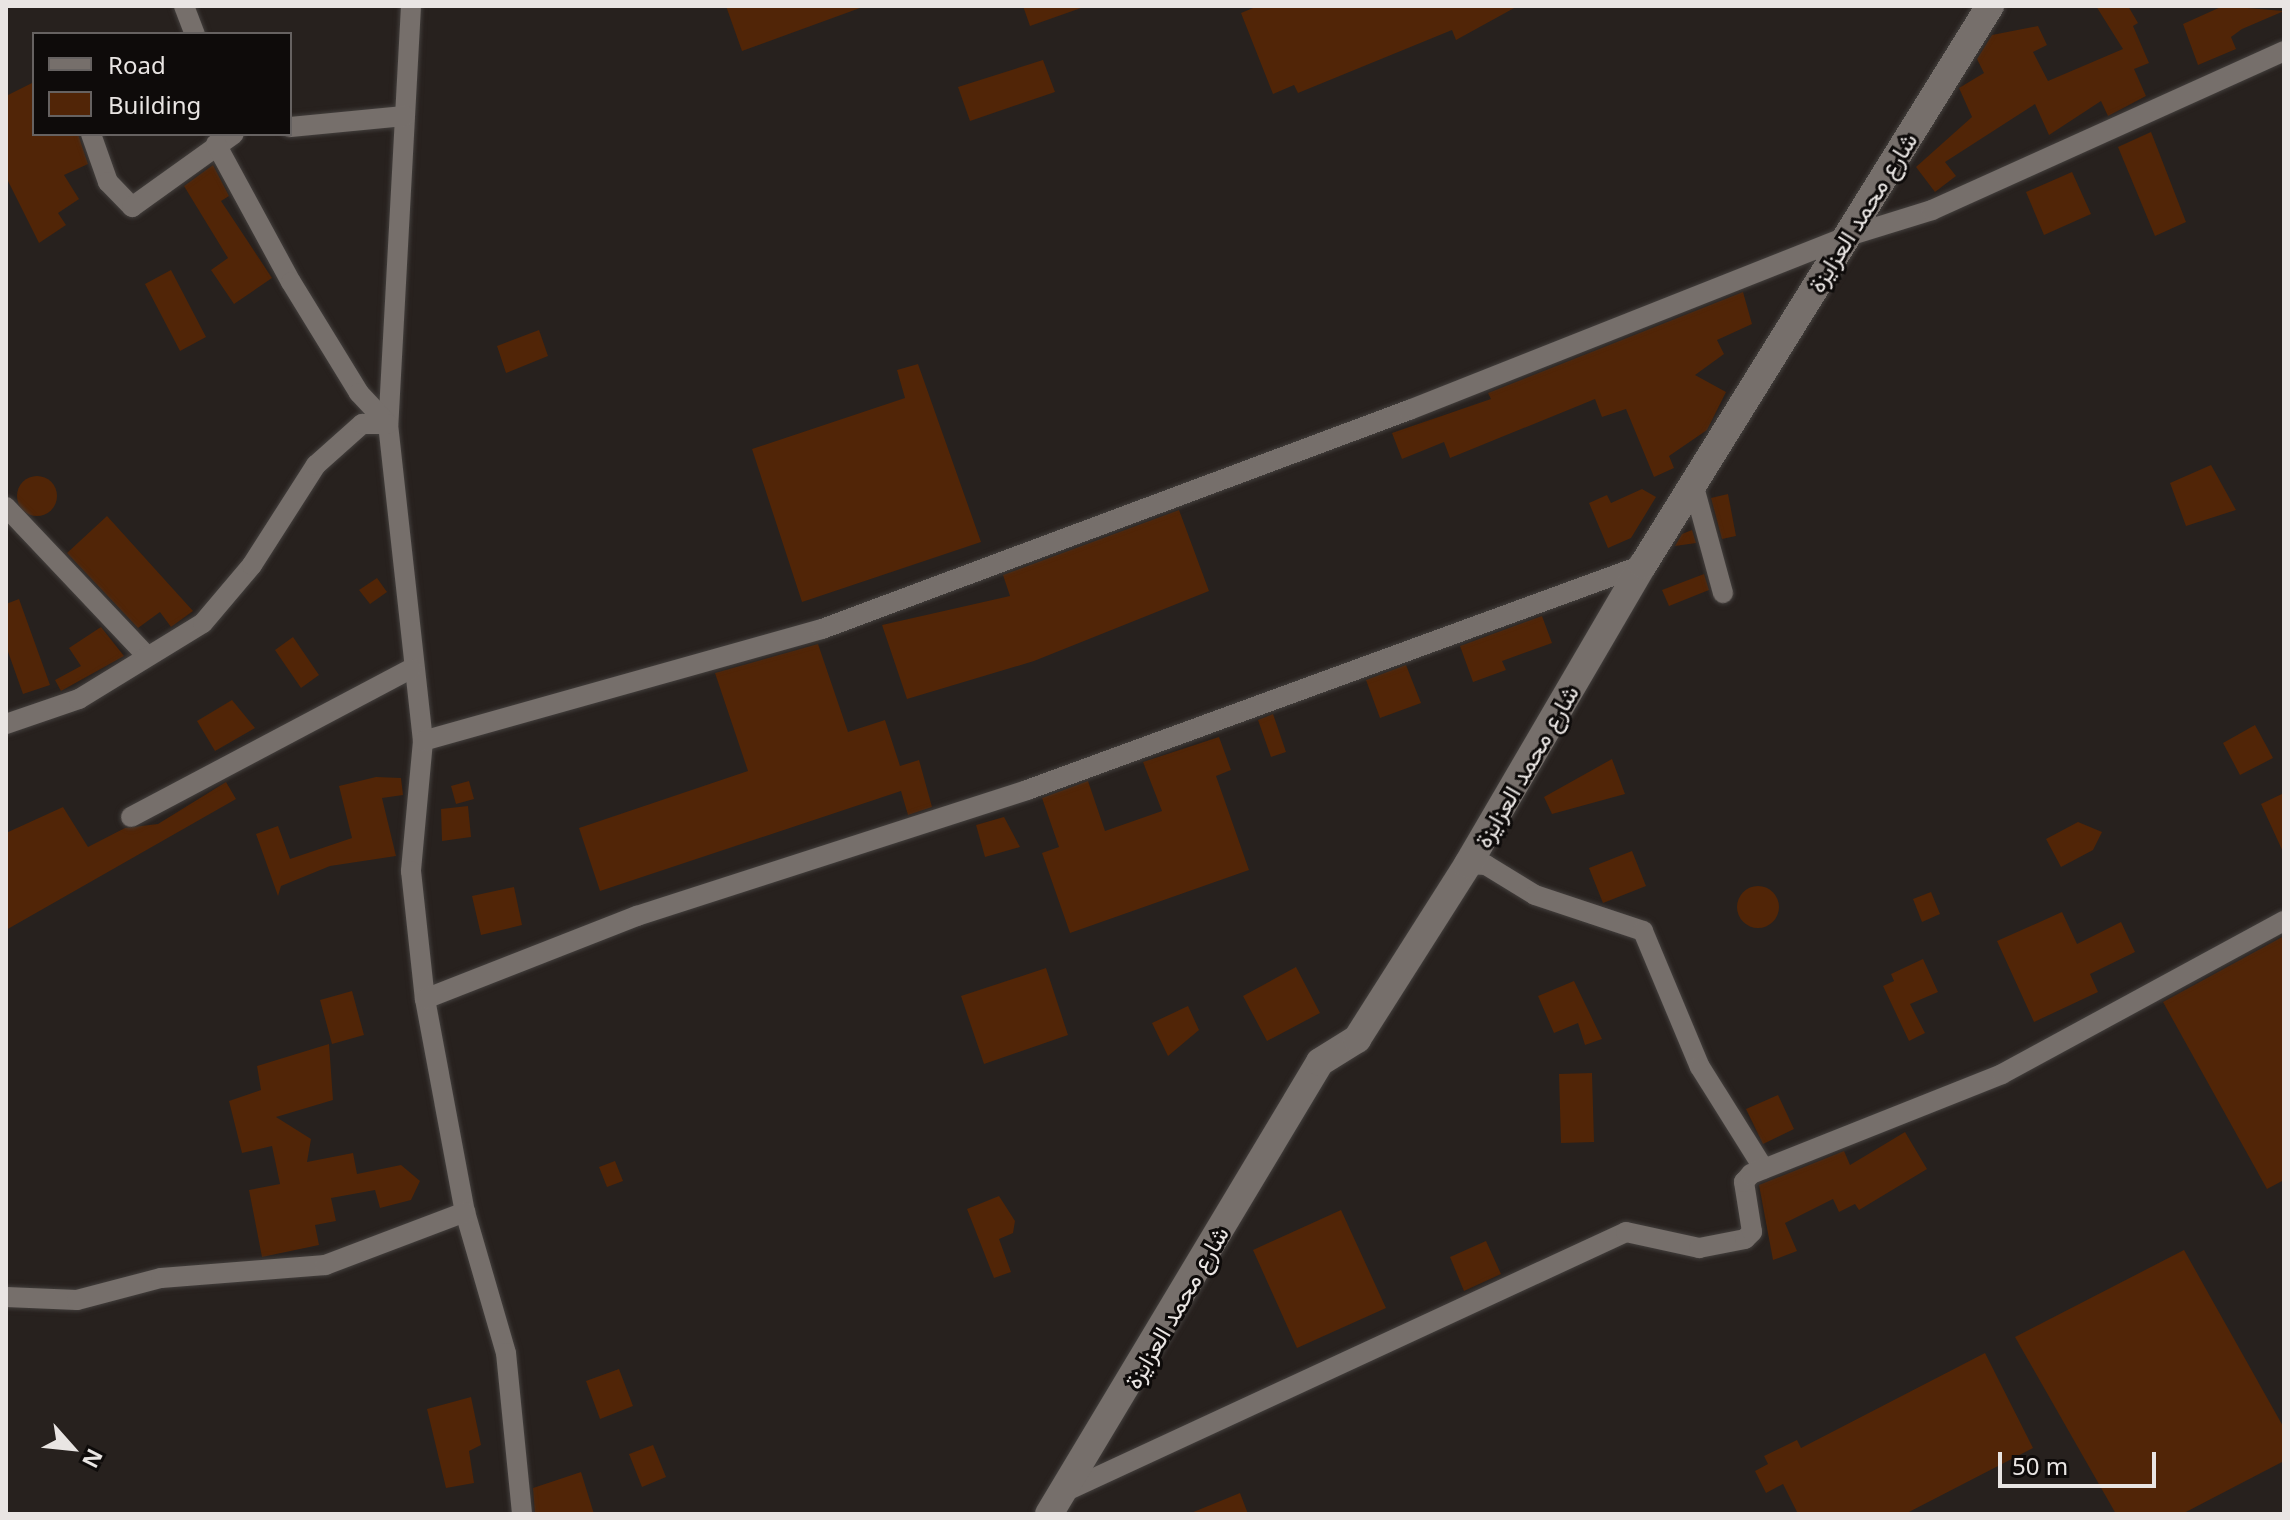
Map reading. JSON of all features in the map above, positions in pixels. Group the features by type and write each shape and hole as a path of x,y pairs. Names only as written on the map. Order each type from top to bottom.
{"main road":[{"name":"شارع محمد العزايزة","path":"1055,1504 1320,1062 1357,1039 1468,864 1643,565 1990,6"}],"street":[{"path":"184,6 194,32"},
{"path":"411,6 388,424 411,669 423,741 411,871 425,999 465,1212 506,1353 522,1514"},
{"path":"423,741 822,629 1409,410 1845,237 1932,210 2284,51"},
{"path":"292,127 404,116"},
{"path":"92,136 108,182 132,207 225,139 291,282 359,393 388,424"},
{"path":"6,724 79,699 203,623 226,600 316,465 362,424 388,424"},
{"path":"1694,487 1723,593"},
{"path":"6,507 147,656"},
{"path":"425,999 637,916 1027,790 1643,565"},
{"path":"131,817 411,669"},
{"path":"1468,864 1486,865 1535,895 1643,931 1700,1067 1764,1169"},
{"path":"1055,1504 1626,1232 1699,1248 1745,1239 1752,1232 1744,1182 1764,1169 2002,1074 2284,921"},
{"path":"6,1297 77,1300 161,1278 325,1265 465,1212"}],"building":[{"path":"726,6 860,6 860,8 742,51"},
{"path":"1023,6 1080,6 1081,8 1030,26"},
{"path":"1258,6 1516,7 1456,40 1452,30 1298,93 1294,85 1273,94 1241,13"},
{"path":"2096,6 2128,6 2138,23 2133,26 2149,63 2134,69 2146,96 2108,116 2101,101 2049,135 2035,104 1945,162 1956,176 1935,192 1916,167 1972,117 1959,88 1984,73 1977,59 1992,35 2038,26 2047,45 2033,52 2048,81 2123,49"},
{"path":"2223,6 2284,11 2242,29 2231,37 2236,49 2198,65 2183,24"},
{"path":"1043,60 1055,92 970,121 958,87"},
{"path":"32,83 32,136 79,136 88,164 64,175 79,199 58,213 66,225 39,243 6,177 6,96"},
{"path":"2151,132 2186,222 2155,236 2118,147"},
{"path":"213,165 229,196 221,201 272,278 234,304 211,270 228,258 184,186"},
{"path":"2072,172 2091,214 2044,235 2026,192"},
{"path":"171,270 206,337 180,351 145,284"},
{"path":"1743,292 1752,324 1717,340 1724,354 1695,375 1726,392 1707,430 1669,456 1674,468 1654,477 1626,409 1602,417 1595,399 1450,458 1444,442 1402,459 1392,433 1491,399 1488,393"},
{"path":"539,330 548,356 506,373 497,346"},
{"path":"918,364 981,542 802,602 752,449 905,398 897,370"},
{"path":"2211,465 2236,510 2186,526 2170,483"},
{"path":"37,476 51,482 57,496 51,510 37,516 23,510 17,496 23,482"},
{"path":"1642,489 1656,497 1631,538 1608,548 1589,503 1607,495 1611,503"},
{"path":"1728,494 1736,536 1722,539 1711,498"},
{"path":"1179,510 1209,591 1034,661 907,699 882,625 1010,596 1003,575"},
{"path":"107,516 193,611 171,627 160,612 138,628 67,553"},
{"path":"1692,530 1696,543 1675,546 1682,534"},
{"path":"1704,574 1709,590 1669,606 1662,590"},
{"path":"377,578 387,592 370,604 359,590"},
{"path":"19,599 50,685 23,694 6,646 6,604"},
{"path":"1542,616 1552,643 1502,661 1506,670 1473,682 1460,646"},
{"path":"101,627 124,656 61,691 55,680 81,666 69,648"},
{"path":"293,637 319,675 301,688 275,650"},
{"path":"818,644 848,732 885,720 900,766 919,760 932,807 908,815 901,791 600,891 579,828 748,771 715,673"},
{"path":"1406,665 1421,703 1380,718 1366,680"},
{"path":"232,700 255,728 215,751 197,721"},
{"path":"1273,714 1286,752 1271,757 1258,720"},
{"path":"2255,725 2273,758 2240,775 2223,743"},
{"path":"1219,737 1231,770 1216,776 1249,870 1070,933 1042,853 1059,847 1042,798 1088,781 1105,831 1162,811 1143,762"},
{"path":"1612,759 1625,794 1552,814 1544,797"},
{"path":"376,777 401,778 403,795 382,798 396,856 330,866 281,886 278,896 256,834 278,826 290,859 352,838 339,786"},
{"path":"469,781 474,799 456,804 451,786"},
{"path":"226,782 236,799 6,930 6,833 63,807 88,847 125,828 158,824"},
{"path":"2284,793 2284,854 2261,804"},
{"path":"468,806 471,837 442,841 441,809"},
{"path":"1004,817 1020,847 985,857 976,825"},
{"path":"2078,822 2102,832 2093,850 2061,867 2046,839"},
{"path":"1632,851 1646,886 1603,903 1589,868"},
{"path":"1758,886 1773,892 1779,907 1773,922 1758,928 1743,922 1737,907 1743,892"},
{"path":"514,887 522,925 481,935 472,896"},
{"path":"1931,892 1940,914 1922,922 1913,899"},
{"path":"2062,912 2077,944 2121,922 2135,952 2090,974 2098,992 2034,1022 1997,941"},
{"path":"2284,936 2284,1180 2267,1189 2163,1002"},
{"path":"1923,959 1938,992 1910,1004 1925,1033 1909,1041 1883,986 1894,981 1891,974"},
{"path":"1296,967 1320,1013 1267,1041 1243,996"},
{"path":"1046,968 1068,1035 984,1064 961,996"},
{"path":"1574,981 1602,1039 1585,1045 1578,1023 1554,1033 1538,996"},
{"path":"352,991 364,1035 332,1044 320,1000"},
{"path":"1188,1006 1199,1030 1168,1056 1152,1023"},
{"path":"329,1044 333,1100 276,1117 311,1139 307,1162 353,1153 357,1174 401,1165 420,1181 411,1200 380,1208 375,1190 331,1198 336,1221 315,1225 319,1245 262,1257 249,1190 280,1184 272,1146 242,1153 229,1101 261,1090 257,1066"},
{"path":"1592,1073 1594,1142 1561,1143 1559,1074"},
{"path":"1778,1095 1794,1129 1763,1144 1746,1109"},
{"path":"1905,1132 1927,1169 1859,1210 1855,1204 1839,1212 1833,1199 1785,1223 1797,1251 1773,1260 1759,1185 1844,1151 1850,1165"},
{"path":"615,1161 623,1181 607,1187 599,1167"},
{"path":"999,1196 1015,1221 1013,1233 999,1239 1011,1272 994,1278 967,1209"},
{"path":"1341,1210 1386,1308 1297,1348 1253,1250"},
{"path":"1486,1241 1501,1274 1464,1291 1450,1257"},
{"path":"2184,1250 2284,1428 2284,1461 2182,1514 2116,1514 2015,1337"},
{"path":"1985,1353 2033,1448 1905,1514 1798,1514 1783,1484 1766,1493 1755,1471 1768,1464 1764,1456 1797,1440 1801,1448"},
{"path":"619,1369 633,1406 600,1419 586,1381"},
{"path":"471,1397 481,1445 469,1451 474,1483 446,1488 427,1409"},
{"path":"653,1445 666,1477 642,1487 629,1454"},
{"path":"581,1472 594,1514 535,1514 533,1488"},
{"path":"1240,1493 1248,1514 1191,1514 1191,1513"}]}
